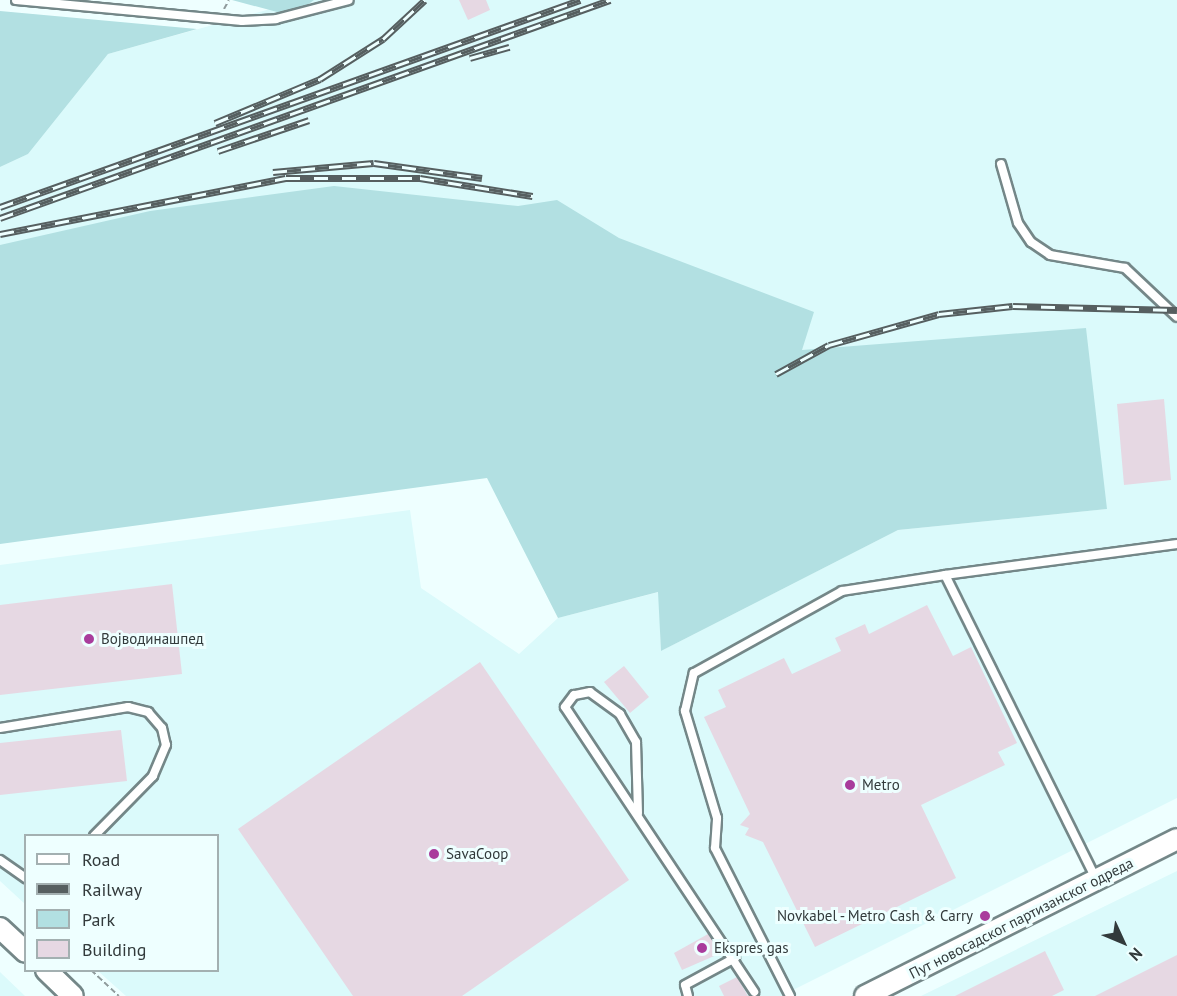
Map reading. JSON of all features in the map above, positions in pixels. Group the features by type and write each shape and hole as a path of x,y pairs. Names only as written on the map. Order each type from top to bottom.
{"street":[{"name":"Пут новосадског партизанског одреда","path":"866,996 1177,839"},
{"path":"3,937 24,951"},
{"path":"55,973 73,996"}],"lane":[{"path":"16,0 242,21 276,19 349,0"},
{"path":"1001,164 1018,223 1031,242 1050,255 1125,268 1177,317"},
{"path":"790,996 715,848 717,818 685,711 694,673 842,591 1177,544"},
{"path":"945,575 1096,880"},
{"path":"638,813 636,742 620,714 590,692 574,695 565,706 735,958 752,995"},
{"path":"0,728 128,707 148,712 162,728 166,745 153,776 96,834"},
{"path":"0,860 24,877"},
{"path":"688,996 685,985 735,958"}],"path":[{"path":"93,972 118,996"}],"shaded area":[{"path":"303,0 1177,0 1177,798 781,996 126,996 99,972 219,972 219,834 24,834 24,903 0,881 0,565 410,510 421,588 519,654 558,618 659,592 661,651 898,530 1107,509 609,366 0,303 0,167 28,154 108,54"},
{"path":"1177,871 1177,996 921,996"},
{"path":"0,972 25,996 0,996"}],"green space":[{"path":"232,0 314,0 292,16"},
{"path":"0,11 197,29 108,54 28,154 0,167"},
{"path":"334,186 518,206 557,200 619,238 814,312 802,350 1086,328 1107,509 898,530 661,651 658,592 558,618 487,478 0,544 0,245 150,211"}],"building":[{"path":"459,0 486,0 490,10 468,20"},
{"path":"1164,399 1171,480 1124,485 1117,404"},
{"name":"Војводинашпед","path":"172,584 182,674 0,695 0,605"},
{"name":"Metro","path":"927,605 953,656 971,647 1017,743 998,752 1005,765 921,805 956,878 815,947 763,842 745,835 749,828 740,825 750,814 704,717 726,707 718,690 784,658 792,674 841,651 835,638 865,624 869,634"},
{"name":"SavaCoop","path":"480,662 629,880 462,996 353,996 238,829"},
{"path":"624,666 649,697 630,713 604,682"},
{"path":"121,730 127,781 0,795 0,743"},
{"name":"Ekspres gas","path":"708,934 721,953 682,970 674,953"},
{"path":"1045,951 1064,990 1052,996 955,996"},
{"path":"1177,955 1177,996 1095,996"},
{"path":"737,977 748,996 724,996 719,986"}],"railway":[{"path":"215,123 320,79 383,39 425,0"},
{"path":"0,207 580,0"},
{"path":"0,218 610,0"},
{"path":"470,58 509,47"},
{"path":"218,151 309,120"},
{"path":"273,172 374,163 482,178"},
{"path":"0,234 286,178 420,178 533,196"},
{"path":"776,374 829,345 939,314 1013,306 1177,310"}],"place":[{"name":"Војводинашпед","path":"89,639"},
{"name":"Metro","path":"850,785"},
{"name":"SavaCoop","path":"434,854"},
{"name":"Novkabel - Metro Cash & Carry","path":"985,916"},
{"name":"Ekspres gas","path":"702,948"}]}
